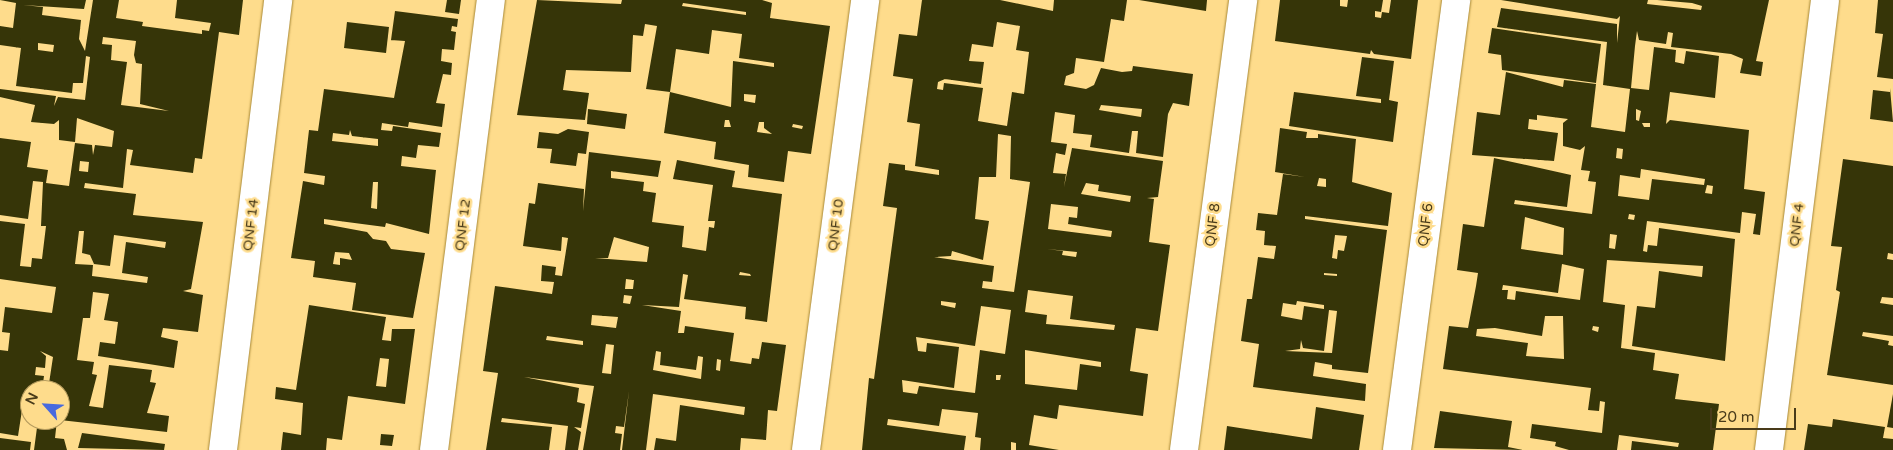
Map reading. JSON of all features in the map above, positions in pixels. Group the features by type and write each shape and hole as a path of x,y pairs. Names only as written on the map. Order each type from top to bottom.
{"street":[{"name":"QNF 14","path":"223,450 278,0"},
{"name":"QNF 12","path":"434,450 491,0"},
{"name":"QNF 10","path":"806,450 865,0"},
{"name":"QNF 8","path":"1184,450 1243,0"},
{"name":"QNF 6","path":"1397,450 1456,0"},
{"name":"QNF 4","path":"1769,450 1825,0"}],"building":[{"path":"0,0 86,0 84,9 23,5 43,7 42,15 81,20 79,39 85,51 93,0 119,0 116,18 143,22 142,26 202,34 202,30 209,31 211,23 175,18 177,0 243,0 239,35 219,32 202,159 195,158 193,173 130,165 133,150 127,149 123,188 85,183 84,188 136,194 133,215 203,222 191,289 183,291 203,295 198,332 163,328 161,337 178,341 174,368 98,356 100,342 115,344 118,322 104,320 109,294 93,292 90,318 83,318 77,360 94,362 92,374 97,375 89,406 103,408 109,365 152,370 150,382 156,383 147,413 169,416 167,432 70,421 70,380 50,380 53,357 40,351 46,356 45,368 36,367 35,375 44,376 43,380 20,380 20,423 18,436 0,433 0,350 8,351 10,333 2,332 5,307 52,313 56,287 0,279 0,221 25,224 20,266 31,267 32,258 42,259 46,226 41,226 43,182 33,181 28,219 0,215 0,138 31,142 27,167 48,170 46,183 69,186 75,143 92,145 93,155 95,145 112,147 114,131 77,118 75,142 59,140 59,120 54,124 31,122 35,105 0,97 0,89 56,96 54,106 58,97 85,100 90,57 86,56 83,83 73,83 72,93 16,86 21,48 0,45 0,26 13,28 16,3","holes":["103,37 136,41 134,55 136,63 142,64 140,104 169,111 121,105 127,62 111,60 112,45 102,44","38,43 54,45 53,52 38,50","80,161 89,162 88,172 79,171","79,231 84,231 82,253 90,255 94,264 110,266 114,235 166,242 165,248 126,242 122,273 148,277 147,283 92,276 93,265 75,264"]},
{"path":"447,0 461,0 459,14 445,12"},
{"path":"537,0 621,4 622,0 762,0 772,3 770,18 830,26 811,154 788,151 784,182 748,177 749,165 714,159 716,142 664,133 670,92 646,89 657,26 645,24 643,36 633,35 631,72 566,70 563,90 589,93 585,120 517,115","holes":["683,3 746,12 746,15 682,6","712,30 742,34 739,58 774,63 774,67 733,61 731,107 670,92 676,49 709,54","744,94 756,95 755,103 744,101","725,120 729,120 731,127 724,127","759,122 764,122 764,128 772,134 757,132","793,124 803,126 802,129 792,127"]},
{"path":"922,0 1000,0 1053,11 1054,0 1127,0 1124,21 1111,19 1104,62 1076,58 1074,73 1066,76 1064,85 1086,89 1094,85 1101,68 1122,72 1132,71 1133,66 1193,74 1189,106 1173,103 1168,114 1163,157 1136,153 1138,131 1132,131 1129,153 1090,147 1092,135 1073,133 1075,115 1055,112 1051,142 1067,144 1065,155 1056,153 1053,173 1066,174 1064,187 1072,148 1163,161 1158,197 1147,198 1154,199 1149,242 1170,245 1158,331 1136,328 1130,371 1148,374 1143,416 1059,405 1057,419 1034,415 1029,445 1059,450 1016,450 1016,443 1011,442 1011,450 980,450 981,438 975,437 978,413 942,409 939,426 888,419 887,425 966,436 964,450 862,450 869,378 874,379 897,208 883,206 889,163 905,165 905,170 939,175 939,170 915,166 920,124 907,122 913,79 893,76 899,34 917,36","holes":["997,22 1020,26 1016,50 1029,52 1024,94 1012,92 1007,126 978,121 983,88 944,83 943,90 937,89 938,82 945,79 981,84 984,62 969,61 972,44 993,47","1101,105 1142,109 1141,117 1099,110","998,134 1011,136 1010,179 1030,182 1014,292 982,288 983,281 992,282 994,266 934,257 951,256 952,251 983,260 989,221 975,219 979,177 996,177","1086,183 1099,185 1098,191 1131,196 1130,202 1081,194","1051,204 1078,207 1077,218 1069,217 1068,224 1112,231 1111,237 1048,229","1047,249 1077,252 1076,257 1062,255 1063,251","1028,290 1073,296 1070,319 1115,325 1114,330 1046,324 1047,315 1025,312","941,301 956,303 955,308 941,305","981,306 1011,310 1005,354 980,350 975,393 919,386 917,394 903,392 902,380 954,388 959,347 927,343 926,352 918,351 916,337 975,346","1025,350 1101,362 1101,367 1080,364 1077,390 1025,384","996,375 1001,375 1000,380 996,380"]},
{"path":"1139,0 1207,0 1206,11"},
{"path":"1280,0 1340,0 1340,6 1347,7 1348,0 1383,0 1381,12 1375,11 1375,17 1381,18 1382,12 1389,13 1391,0 1418,0 1411,59 1374,54 1371,50 1370,54 1275,41"},
{"path":"1501,0 1648,0 1647,4 1701,10 1702,6 1692,3 1657,0 1769,0 1756,61 1763,62 1761,76 1740,73 1743,59 1731,54 1671,47 1673,33 1668,32 1666,44 1639,40 1637,31 1635,46 1631,88 1649,90 1654,47 1676,50 1675,62 1684,64 1686,51 1719,56 1715,98 1670,92 1666,124 1670,120 1749,130 1744,189 1765,192 1760,235 1753,234 1756,214 1742,212 1740,233 1647,221 1643,251 1647,252 1648,245 1657,246 1659,228 1735,239 1725,361 1632,346 1637,306 1655,308 1659,271 1702,277 1703,266 1607,260 1603,302 1625,305 1621,348 1655,353 1653,370 1679,374 1675,399 1719,404 1713,450 1631,450 1632,441 1678,447 1679,443 1619,435 1617,450 1569,450 1555,446 1556,442 1530,438 1532,424 1602,433 1605,402 1600,401 1599,411 1588,410 1591,388 1443,369 1449,326 1468,328 1478,273 1457,270 1463,224 1484,227 1494,158 1571,175 1567,207 1515,200 1514,204 1592,214 1596,182 1588,181 1590,171 1581,170 1585,146 1580,150 1563,146 1563,123 1568,119 1537,115 1537,120 1529,119 1528,129 1558,133 1554,161 1472,155 1477,112 1500,115 1506,72 1563,87 1564,80 1596,84 1591,127 1625,132 1630,89 1603,85 1607,42 1497,27 1501,8 1617,24 1617,43 1620,16 1617,19","holes":["1636,109 1641,111 1639,121 1636,120","1642,123 1650,123 1650,127 1644,127","1617,148 1623,149 1622,159 1616,158","1641,169 1705,179 1704,185 1652,179 1649,200 1618,196 1620,175 1640,178","1707,185 1713,186 1712,194 1705,193","1629,214 1635,215 1634,220 1628,219","1525,217 1564,228 1563,255 1521,249","1610,234 1617,235 1615,249 1609,248","1562,264 1584,269 1580,300 1516,291 1515,300 1507,299 1508,290 1502,290 1503,285 1558,293","1545,316 1563,316 1564,359 1526,356 1528,343 1476,336 1477,329 1495,328 1542,336","1593,326 1599,327 1598,332 1592,330"]},
{"path":"1878,0 1893,0 1893,79 1877,77 1883,34 1875,33"},
{"path":"395,11 458,19 457,27 452,26 451,31 456,32 454,50 442,49 441,61 452,63 451,75 443,74 436,103 445,104 442,127 409,122 408,127 382,123 381,130 392,131 393,126 441,133 439,147 418,145 416,158 402,156 401,166 436,170 429,234 386,223 385,227 324,219 324,224 367,232 373,239 386,241 391,249 425,253 413,318 352,310 356,283 313,277 315,261 291,258 303,181 324,185 325,176 304,173 309,130 318,131 324,89 394,98 405,41 391,40","holes":["350,130 352,136 378,139 378,146 332,141 333,133 349,135","373,182 378,182 377,209 371,208","335,252 349,253 352,260 340,258 340,265 333,264"]},
{"path":"347,22 389,27 386,53 344,48"},
{"path":"1492,28 1601,44 1596,83 1502,70 1501,55 1488,53"},
{"path":"1362,57 1394,61 1389,100 1398,102 1393,142 1289,126 1294,92 1381,103 1381,99 1356,96"},
{"path":"1890,88 1893,122 1870,119 1873,90 1890,92"},
{"path":"588,109 627,114 625,129 587,124"},
{"path":"1280,128 1307,132 1306,138 1318,138 1318,134 1356,139 1352,182 1392,193 1388,226 1305,216 1305,219 1387,230 1368,373 1332,369 1332,365 1315,362 1313,376 1366,384 1365,401 1253,387 1259,344 1241,341 1247,299 1252,299 1258,257 1274,259 1276,246 1264,245 1265,231 1256,230 1258,213 1277,215 1283,174 1305,177 1275,172","holes":["1319,178 1326,179 1326,187 1317,186","1335,235 1347,236 1344,251 1338,250 1337,259 1332,258","1324,273 1337,274 1337,276 1324,275","1297,301 1324,305 1324,309 1304,306 1302,320 1281,316 1283,303 1296,305","1329,310 1337,311 1332,353 1285,351 1300,349 1301,340 1303,348 1324,351"]},
{"path":"568,129 589,132 586,154 578,153 576,166 550,163 552,149 537,148 539,132 558,134"},
{"path":"589,152 661,161 658,177 611,171 611,178 644,182 643,191 656,193 652,222 684,226 682,247 706,251 709,227 714,228 715,221 708,221 713,185 673,179 677,160 735,171 732,187 782,194 767,322 745,319 746,307 684,299 688,275 683,274 679,307 642,305 681,311 678,333 684,333 685,326 734,333 730,361 751,364 752,358 759,359 762,342 786,345 777,411 768,410 766,440 741,438 740,450 654,450 656,438 676,441 680,405 744,415 745,407 653,394 646,450 622,450 629,391 624,427 616,426 615,433 622,434 620,450 583,450 594,386 524,377 579,388 577,402 585,404 581,428 574,427 581,432 578,450 565,450 568,426 502,418 501,422 552,427 549,450 486,450 498,373 483,371 495,286 552,294 554,282 541,281 542,265 556,267 555,275 562,276 568,238 562,237 561,251 523,246 529,203 535,204 538,183 584,189 583,211","holes":["614,237 649,247 647,262 595,258 608,258","740,272 750,274 751,276 739,275","626,279 634,280 633,289 625,289","624,295 632,296 630,304 623,303","592,315 618,317 616,328 591,325","547,336 583,341 583,345 546,340","606,344 614,345 611,374 602,373","656,351 661,352 660,365 696,370 698,356 703,357 701,379 653,370","717,359 721,360 720,371 716,370"]},
{"path":"1843,159 1893,166 1893,254 1888,253 1887,259 1893,260 1893,298 1882,297 1880,303 1893,305 1893,336 1863,332 1862,336 1889,341 1888,345 1893,346 1893,385 1827,375 1840,292 1836,290 1842,247 1831,246"},
{"path":"309,305 386,317 382,340 391,341 392,329 415,329 405,404 348,396 342,440 327,438 326,450 281,450 283,432 301,435 303,403 275,399 276,387 296,390","holes":["380,358 389,359 386,387 376,386"]},
{"path":"1893,394 1893,428 1887,427"},
{"path":"1316,407 1364,415 1359,450 1224,450 1227,426 1312,439"},
{"path":"1440,411 1512,421 1508,447 1523,450 1434,448"},
{"path":"1833,419 1885,427 1883,438 1893,439 1893,450 1804,450 1808,424 1832,427"},
{"path":"37,430 56,430 55,438 64,439 67,450 34,450"},
{"path":"82,433 165,444 164,450 78,448"},
{"path":"381,434 394,435 392,446 380,445"},
{"path":"0,438 31,442 30,450 0,450"}]}
